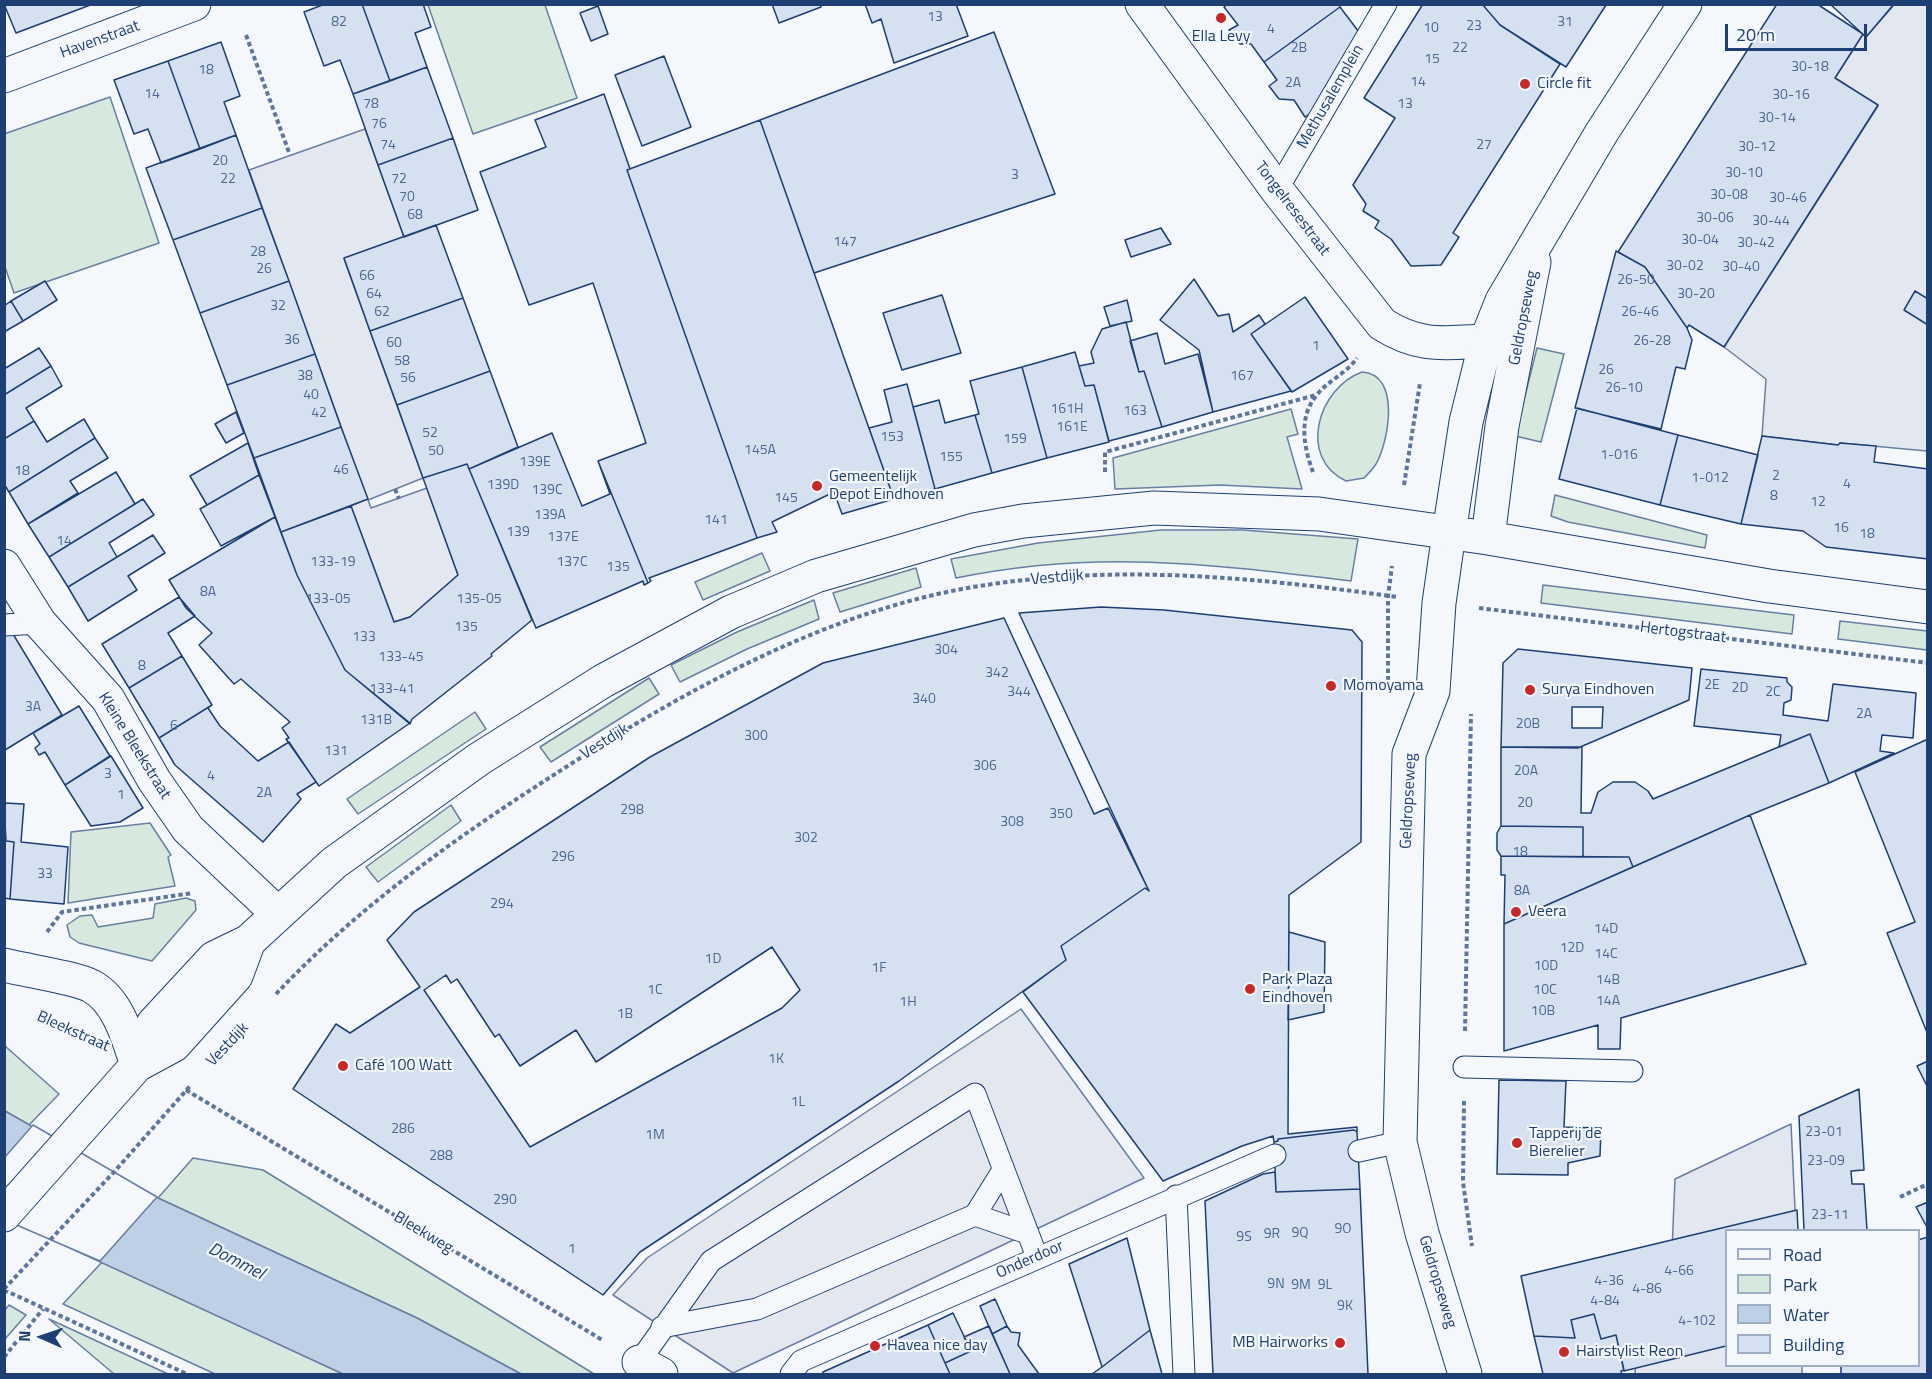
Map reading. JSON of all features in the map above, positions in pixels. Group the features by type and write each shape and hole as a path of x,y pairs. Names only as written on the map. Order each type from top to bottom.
{"street":[{"name":"Havenstraat","path":"4,75 194,4"},
{"name":"Tongelresestraat","path":"1142,4 1277,190 1382,324 1397,333 1428,344 1486,341"},
{"name":"Geldropseweg","path":"1465,1374 1422,1233 1400,1142 1409,754 1433,691 1439,603 1449,533 1466,422 1486,341 1502,301 1538,240 1602,132 1685,4"},
{"name":"Geldropseweg","path":"1488,538 1502,426 1538,240"},
{"path":"4,1215 137,1065 174,1045 236,976 249,941 334,863 479,759 603,681 731,612 816,576 974,530 1023,521 1154,508 1250,510 1319,514 1398,525 1769,586 1928,607"},
{"name":"Kleine Bleekstraat","path":"4,566 40,623 108,699 154,780 188,829 277,913"},
{"name":"Bleekstraat","path":"12,967 91,986 111,1005 126,1033 137,1065"}],"lane":[{"name":"Methusalemplein","path":"1277,190 1386,4"},
{"path":"4,625 40,623"},
{"path":"1464,1067 1632,1071"},
{"path":"650,1368 662,1327 711,1261 975,1094 1037,1257"},
{"path":"1359,1151 1400,1142"},
{"name":"Onderdoor","path":"791,1374 801,1361 1176,1196 1275,1155"},
{"path":"662,1327 757,1309 975,1215 1003,1170"},
{"path":"1176,1196 1185,1374"},
{"path":"975,1215 1027,1233"}],"path":[{"path":"246,36 290,155"},
{"path":"1106,512 1105,452 1316,395 1348,370 1382,324"},
{"path":"1398,525 1428,344"},
{"path":"1314,476 1304,443 1304,425 1316,395"},
{"path":"395,489 399,499"},
{"name":"Vestdijk","path":"268,1002 314,954 368,908 508,804 624,729 699,687 760,657 829,629 941,594 986,585 1076,575 1183,575 1388,596 1398,525"},
{"name":"Hertogstraat","path":"1439,603 1928,663"},
{"path":"1482,620 1484,609"},
{"path":"1471,703 1463,1182 1473,1250"},
{"path":"12,967 62,912 197,892"},
{"name":"Bleekstraat","path":"35,1015 94,1038 137,1065"},
{"name":"Vestdijk","path":"4,1290 195,1081"},
{"name":"Bleekweg","path":"187,1090 650,1368"},
{"path":"1900,1197 1928,1184"},
{"path":"4,1290 187,1374"},
{"path":"4,1357 42,1309"}],"green space":[{"path":"428,5 545,5 577,98 473,134"},
{"path":"110,97 159,243 14,293 5,267 4,134"},
{"path":"1537,348 1564,354 1541,442 1515,436"},
{"path":"1362,372 1374,376 1382,384 1387,396 1388,425 1381,454 1373,468 1364,478 1346,481 1331,470 1322,457 1318,441 1319,424 1325,407 1334,393 1347,380"},
{"path":"1291,409 1298,434 1287,437 1302,489 1220,485 1115,489 1113,458"},
{"path":"1555,495 1707,535 1705,548 1568,522 1551,516"},
{"path":"1161,530 1243,530 1358,539 1351,581 1250,569 1153,562 1057,564 1007,569 956,578 951,559 1038,543"},
{"path":"762,553 770,571 703,600 695,582"},
{"path":"916,568 921,587 840,612 833,593"},
{"path":"1543,585 1794,615 1792,634 1541,603"},
{"path":"814,600 819,619 747,649 680,682 671,665 737,632"},
{"path":"1840,621 1927,631 1927,650 1838,639"},
{"path":"649,678 659,694 551,762 540,747"},
{"path":"475,712 486,729 358,814 347,799"},
{"path":"451,805 461,821 378,882 366,867"},
{"path":"150,823 171,855 168,857 175,886 68,903 71,832"},
{"path":"186,898 195,901 196,910 152,961 79,943 70,937 67,925 80,916 92,915 98,927 153,918 155,904"},
{"path":"5,1046 59,1094 29,1125 5,1111"},
{"path":"193,1158 263,1170 594,1374 521,1374 417,1318 158,1198"},
{"path":"103,1261 343,1374 215,1374 63,1304"},
{"path":"9,1305 26,1315 5,1339 5,1310"},
{"path":"49,1319 168,1374 114,1374"}],"shaded area":[{"path":"1894,5 1927,5 1927,451 1840,443 1838,445 1762,436 1766,379 1724,347 1878,106 1835,78 1863,34 1867,36"},
{"path":"365,129 404,237 344,259 423,478 368,500 371,508 427,488 458,575 410,617 394,622 351,506 367,499 249,170"},
{"path":"1021,1009 1144,1178 733,1373 613,1295 647,1258"},
{"path":"1791,1124 1796,1229 1725,1229 1725,1367 1802,1367 1802,1374 1635,1374 1637,1344 1672,1251 1675,1179"}],"water":[{"name":"Dommel","path":"5,1111 158,1198 417,1318 521,1374 343,1374 5,1218"}],"pier":[{"path":"33,1125 157,1197 100,1261 5,1220 5,1157"}],"building":[{"path":"4,4 93,4 16,33"},
{"path":"325,4 362,4 390,81 353,94 340,60 324,66 304,12"},
{"path":"362,4 423,4 431,27 415,33 427,67 390,81"},
{"path":"772,4 820,4 821,7 779,23"},
{"path":"865,4 956,4 968,36 894,63 881,19 872,23"},
{"path":"1228,4 1339,4 1340,7 1264,62 1251,44 1240,44 1229,30 1238,25 1224,7"},
{"path":"1423,4 1482,4 1500,25 1560,64 1453,233 1459,237 1441,265 1411,266 1391,239 1375,228 1379,221 1363,211 1366,204 1353,185 1395,118 1364,98"},
{"path":"1482,4 1606,5 1566,67 1500,25"},
{"path":"1777,4 1817,4 1863,34 1835,78 1878,105 1724,347 1689,325 1687,328 1645,267 1618,252"},
{"path":"1830,4 1894,4 1866,37"},
{"path":"598,6 608,34 591,41 580,13"},
{"path":"1340,7 1362,36 1314,111 1305,117 1294,100 1279,99 1269,86 1277,80 1264,62"},
{"path":"994,32 1055,194 814,273 760,120"},
{"path":"221,42 240,96 224,102 236,135 200,149 168,61"},
{"path":"664,56 691,127 642,146 615,75"},
{"path":"168,61 200,149 161,163 148,129 134,134 114,80"},
{"path":"427,67 453,138 378,165 353,94"},
{"path":"604,94 630,169 627,170 757,538 649,578 651,581 648,583 598,461 646,443 593,283 529,305 480,172 546,147 535,120"},
{"path":"760,120 894,499 842,514 834,492 772,522 777,532 757,538 627,170"},
{"path":"236,135 262,208 173,240 146,168"},
{"path":"453,138 478,210 404,237 378,165"},
{"path":"262,208 289,281 200,313 173,240"},
{"path":"436,225 463,298 370,331 344,258"},
{"path":"1161,228 1171,244 1131,257 1125,240"},
{"path":"1616,251 1645,267 1687,328 1692,340 1685,369 1676,367 1661,429 1575,408"},
{"path":"1194,279 1218,316 1229,314 1233,332 1259,315 1265,324 1251,334 1291,391 1213,412 1199,350 1160,320"},
{"path":"45,281 57,300 23,321 11,301"},
{"path":"289,281 315,354 227,385 200,313"},
{"path":"1915,291 1928,299 1928,325 1904,310"},
{"path":"942,295 961,353 902,370 883,313"},
{"path":"1305,297 1348,359 1292,392 1251,334"},
{"path":"463,298 490,371 397,405 370,331"},
{"path":"1127,300 1132,321 1110,326 1104,307"},
{"path":"11,301 23,321 4,332 4,306"},
{"path":"1126,322 1139,372 1144,371 1162,427 1109,441 1094,385 1085,386 1079,366 1094,363 1091,352 1102,329"},
{"path":"1157,333 1165,364 1198,354 1213,412 1162,427 1144,371 1139,372 1130,341"},
{"path":"39,348 51,366 4,395 4,369"},
{"path":"1075,352 1085,386 1094,385 1109,442 1047,458 1022,367"},
{"path":"315,354 341,427 254,458 227,385"},
{"path":"51,366 62,386 26,408 34,421 4,439 4,395"},
{"path":"1022,367 1047,458 992,473 975,415 979,414 970,381"},
{"path":"490,371 518,447 469,469 467,464 423,478 397,405"},
{"path":"907,384 935,489 894,499 869,428 892,422 884,390"},
{"path":"939,400 945,423 975,415 992,473 935,489 913,407"},
{"path":"1577,408 1678,435 1660,505 1559,479"},
{"path":"236,412 244,433 226,443 215,424"},
{"path":"84,419 95,438 9,492 4,484 4,439 34,421 47,442"},
{"path":"341,427 368,499 281,532 254,458"},
{"path":"552,433 582,506 610,494 598,461 648,583 644,585 643,581 536,628 469,469"},
{"path":"1678,435 1758,455 1741,524 1660,505"},
{"path":"1762,436 1838,445 1840,443 1876,446 1874,462 1928,469 1928,559 1826,547 1803,531 1741,524"},
{"path":"95,438 108,458 70,481 78,493 28,524 9,492"},
{"path":"248,443 259,475 207,505 190,476"},
{"path":"467,464 532,620 491,654 492,656 412,719 410,724 345,670 297,575 281,532 351,506 394,622 410,617 458,575 423,478"},
{"path":"116,472 135,504 49,557 28,524"},
{"path":"259,475 275,517 221,546 200,509"},
{"path":"143,499 154,515 109,543 117,557 68,587 49,557"},
{"path":"275,517 297,575 345,670 410,723 319,786 286,739 289,738 282,728 290,722 241,679 234,684 199,645 212,633 186,608 169,580"},
{"path":"153,535 165,553 128,576 137,590 88,621 68,587"},
{"path":"179,597 195,616 168,633 182,656 129,688 102,644"},
{"path":"1101,607 1164,610 1352,630 1362,642 1361,842 1289,895 1288,1134 1357,1127 1357,1132 1354,1130 1278,1139 1274,1142 1273,1136 1242,1146 1163,1181 1023,992 1066,960 1061,946 1145,888 1149,891 1019,613"},
{"path":"1004,618 1094,814 1108,808 1149,891 1145,888 1061,946 1066,960 899,1081 640,1252 603,1295 293,1089 336,1024 350,1033 420,987 387,940 414,912 650,757 823,663","holes":["772,947 800,990 782,1008 530,1147 424,990 446,975 451,983 457,979 495,1037 499,1034 520,1066 576,1030 596,1062"]},
{"path":"13,634 62,715 5,750 4,635"},
{"path":"1518,649 1692,668 1689,700 1578,748 1501,747 1503,663","holes":["1572,707 1603,707 1602,728 1572,728"]},
{"path":"182,656 212,705 159,738 129,688"},
{"path":"1701,669 1787,678 1787,682 1792,687 1791,700 1784,703 1783,715 1828,721 1833,684 1916,693 1913,738 1882,735 1880,751 1894,753 1829,783 1810,734 1779,747 1781,735 1694,726"},
{"path":"212,705 208,708 220,726 258,761 289,742 316,782 297,794 301,799 263,842 175,765 159,738"},
{"path":"79,706 110,756 65,785 45,752 39,755 35,748 40,744 33,733"},
{"path":"1810,734 1829,783 1633,867 1629,857 1583,857 1583,827 1501,826 1501,747 1582,747 1581,813 1591,813 1598,792 1613,782 1635,782 1648,791 1653,799"},
{"path":"1928,739 1928,1035 1887,933 1915,922 1855,772"},
{"path":"111,756 143,808 120,822 91,826 65,785"},
{"path":"4,803 24,804 21,842 68,847 64,904 10,899 14,842 6,841"},
{"path":"1750,815 1806,964 1621,1018 1620,1049 1598,1049 1598,1025 1504,1051 1504,924"},
{"path":"1501,826 1583,827 1583,857 1501,856 1497,850 1497,833"},
{"path":"4,833 6,841 14,842 10,899 4,898"},
{"path":"1501,856 1629,857 1633,867 1504,924 1505,875 1501,875"},
{"path":"1289,932 1325,942 1324,1012 1288,1020"},
{"path":"1928,1061 1928,1088 1917,1066"},
{"path":"1499,1080 1566,1081 1564,1127 1601,1128 1600,1156 1568,1163 1568,1175 1497,1174"},
{"path":"1859,1089 1864,1170 1851,1171 1852,1184 1864,1184 1867,1229 1804,1229 1799,1116"},
{"path":"1354,1130 1357,1132 1360,1189 1276,1192 1274,1142 1278,1139"},
{"path":"1275,1172 1276,1192 1360,1189 1368,1374 1213,1374 1205,1201 1263,1174"},
{"path":"1928,1202 1928,1229 1916,1207"},
{"path":"1797,1210 1798,1229 1725,1229 1725,1346 1624,1371 1616,1335 1601,1339 1594,1314 1571,1320 1575,1338 1534,1336 1521,1276"},
{"path":"1928,1237 1928,1374 1841,1374 1841,1367 1920,1367 1920,1239"},
{"path":"1127,1238 1150,1330 1102,1367 1069,1264"},
{"path":"995,1299 1007,1326 992,1334 980,1306"},
{"path":"953,1313 971,1351 945,1363 928,1325"},
{"path":"1594,1314 1601,1339 1616,1335 1624,1370 1621,1371 1622,1374 1543,1374 1534,1336 1575,1338 1571,1320"},
{"path":"928,1325 950,1374 822,1374 823,1372"},
{"path":"989,1326 1010,1374 950,1374 945,1363 971,1351 964,1337"},
{"path":"1007,1326 1011,1332 1020,1333 1018,1345 1039,1374 1010,1374 992,1334"},
{"path":"1150,1330 1162,1374 1092,1374 1102,1367"}],"place":[{"name":"Ella Levy","path":"1221,18"},
{"name":"Circle fit","path":"1525,84"},
{"name":"Gemeentelijk Depot Eindhoven","path":"817,486"},
{"name":"Momoyama","path":"1331,686"},
{"name":"Surya Eindhoven","path":"1530,690"},
{"name":"Veera","path":"1516,912"},
{"name":"Park Plaza Eindhoven","path":"1250,989"},
{"name":"Café 100 Watt","path":"343,1066"},
{"name":"Tapperij de Bierelier","path":"1517,1143"},
{"name":"MB Hairworks","path":"1340,1343"},
{"name":"Havea nice day","path":"875,1346"},
{"name":"Hairstylist Reon","path":"1564,1352"}]}
